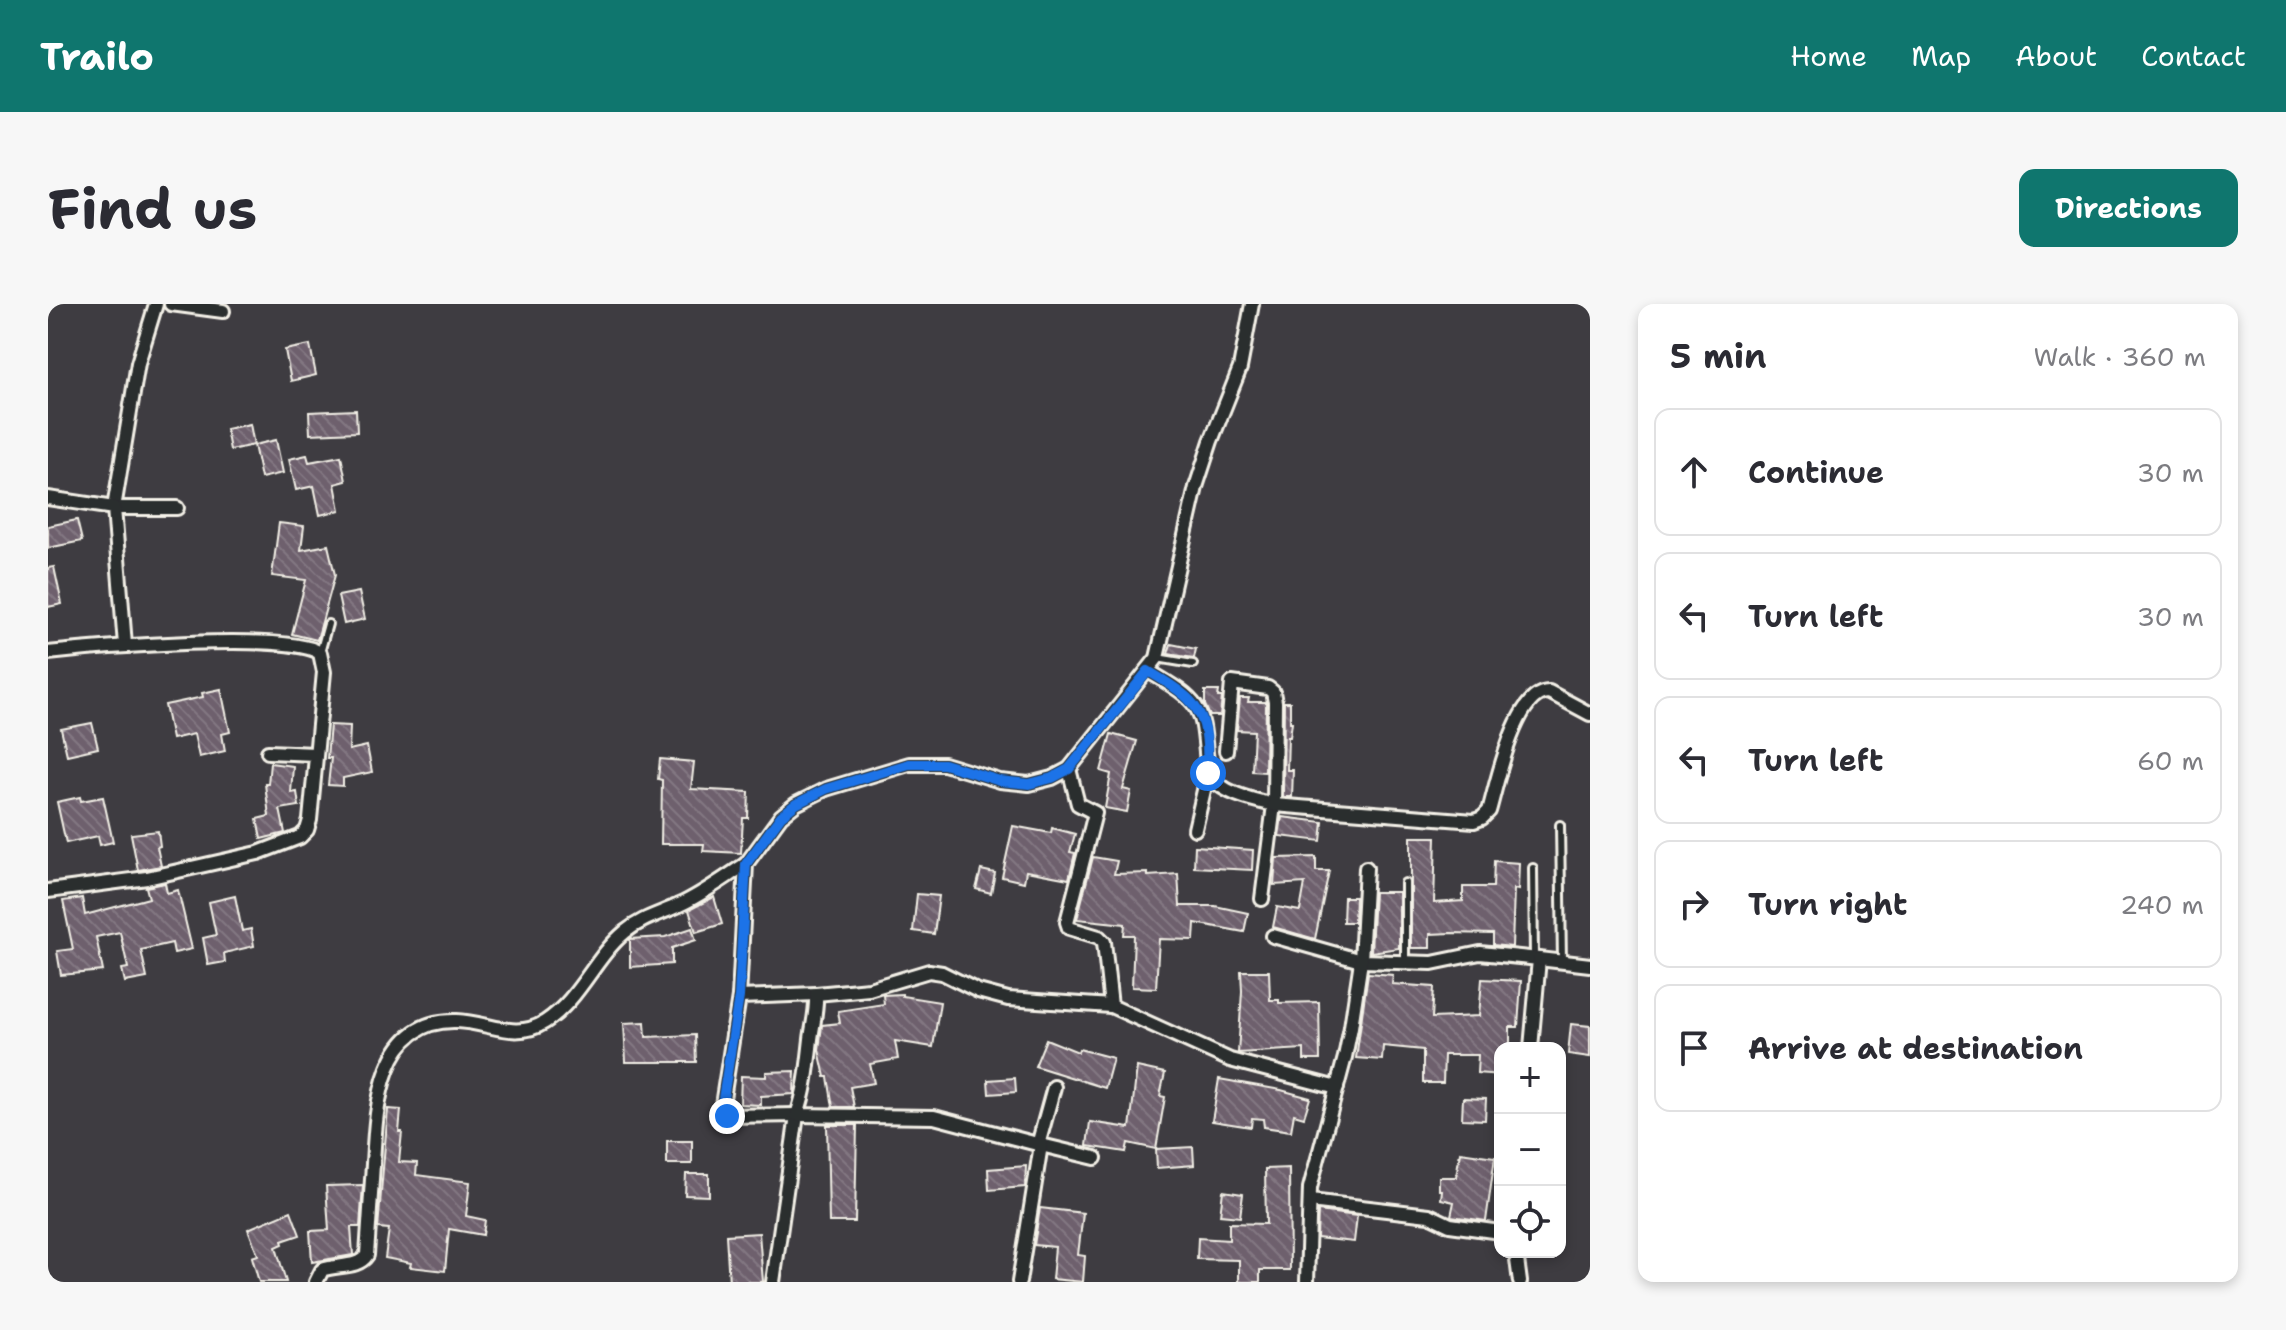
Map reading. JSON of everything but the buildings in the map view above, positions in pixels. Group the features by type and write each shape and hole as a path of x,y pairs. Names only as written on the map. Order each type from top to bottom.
{"street":[{"path":"125,645 114,508 138,363 156,304"},
{"path":"171,304 223,311"},
{"path":"316,1282 322,1270 358,1263 367,1255 376,1105 388,1066 412,1035 431,1024 452,1020 471,1021 509,1031 534,1028 571,1000 623,934 644,918 678,906 746,864 781,816 796,804 826,789 909,764 944,764 1000,781 1029,784 1052,778 1069,769 1157,658 1196,487 1240,368 1252,304"},
{"path":"48,498 114,508 177,508"},
{"path":"48,653 125,645 236,642 304,647 320,653 324,672 310,825 304,834 258,853 147,878 48,891"},
{"path":"1148,671 1177,689 1200,711 1206,736 1208,773 1195,829"},
{"path":"1226,751 1232,683 1268,688 1273,692 1274,805 1262,899"},
{"path":"1208,773 1214,782 1236,794 1274,805 1474,821 1489,811 1507,744 1528,701 1542,692 1549,692 1590,714"},
{"path":"268,752 315,754"},
{"path":"1069,769 1078,804 1095,813 1067,922 1069,928 1099,937 1104,942 1111,1006"},
{"path":"746,864 739,997 722,1105 724,1113 733,1117 934,1117 1095,1158"},
{"path":"1307,1282 1310,1188 1348,1042 1361,961 1366,868"},
{"path":"1273,936 1361,961 1432,963 1480,953 1590,965"},
{"path":"1531,1042 1536,958"},
{"path":"739,997 869,989 934,971 953,977 978,991 1008,999 1111,1006 1230,1060 1337,1088"},
{"path":"773,1282 797,1115 805,1094 812,1030 817,1016 816,994"},
{"path":"1019,1282 1040,1145 1054,1087"},
{"path":"1310,1201 1429,1215 1450,1225 1494,1231"},
{"path":"1517,1258 1520,1282"}],"lane":[{"path":"320,653 328,624"},
{"path":"1157,658 1193,664"},
{"path":"1560,825 1562,963"},
{"path":"1533,868 1536,958"},
{"path":"1405,883 1405,963"}],"route":[{"path":"727,1116 722,1105 739,997 746,864 781,816 796,804 826,789 909,764 944,764 1000,781 1029,784 1052,778 1069,769 1148,671 1177,689 1200,711 1205,724 1208,773"}]}
